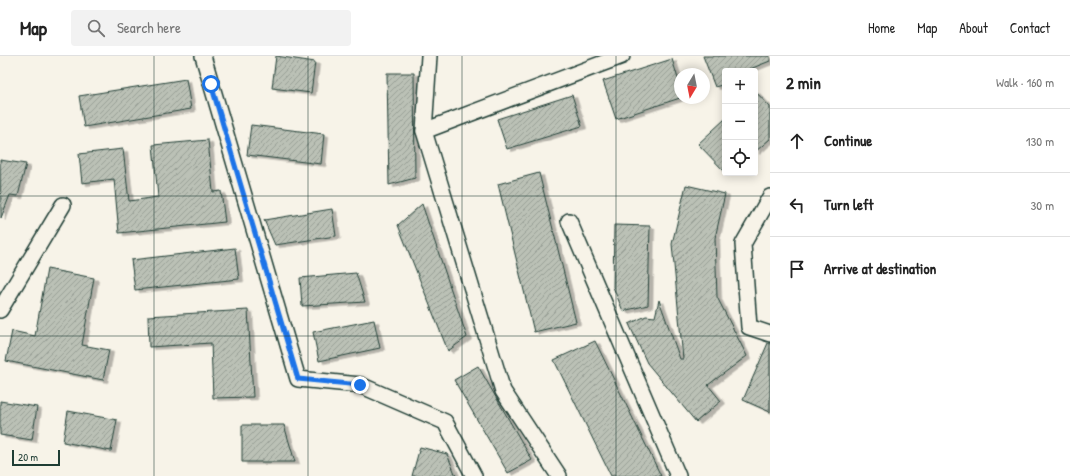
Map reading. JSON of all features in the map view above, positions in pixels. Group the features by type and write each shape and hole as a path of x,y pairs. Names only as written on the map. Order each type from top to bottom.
{"street":[{"path":"203,56 298,379 360,385 445,422 474,476"},
{"path":"429,56 424,131 502,392 559,476"},
{"path":"424,131 622,56"},
{"path":"770,196 743,244 749,327 770,334"},
{"path":"0,310 63,205"},
{"path":"569,221 678,476"}],"building":[{"path":"276,56 315,62 311,93 272,88"},
{"path":"703,56 770,56 770,61 752,68 722,68 722,85 715,87 710,74 710,68 708,68"},
{"path":"672,59 675,68 674,100 616,119 603,81"},
{"path":"387,73 414,73 415,178 389,185"},
{"path":"186,79 191,109 84,127 79,96"},
{"path":"758,94 770,107 770,139 758,149"},
{"path":"572,95 582,126 507,149 497,119"},
{"path":"722,122 722,169 698,144"},
{"path":"251,125 324,134 321,164 247,155"},
{"path":"208,140 213,192 221,191 225,222 119,233 114,179 82,183 79,154 123,149 129,201 158,197 153,145"},
{"path":"0,160 26,164 18,196 10,195 1,218"},
{"path":"539,173 576,322 534,332 498,184"},
{"path":"686,185 725,194 715,238 717,297 747,356 708,385 721,401 696,422 647,363 629,324 646,316 655,317 659,300 680,359 683,359 672,244"},
{"path":"422,204 467,337 448,351 398,225"},
{"path":"332,209 336,236 275,245 264,220"},
{"path":"614,225 650,226 648,305 623,311 613,287"},
{"path":"235,248 239,279 135,290 131,260"},
{"path":"47,269 94,278 82,345 109,350 103,380 6,361 12,331 35,336"},
{"path":"356,273 365,302 302,306 300,278"},
{"path":"248,310 253,397 213,398 211,343 149,347 148,316"},
{"path":"374,320 380,348 319,361 313,332"},
{"path":"595,341 661,476 611,476 554,360"},
{"path":"768,343 770,343 770,412 743,400"},
{"path":"478,366 532,460 508,473 454,380"},
{"path":"0,401 37,407 32,440 0,435"},
{"path":"68,411 117,420 111,451 63,442"},
{"path":"242,425 284,425 295,462 242,462"},
{"path":"420,447 447,454 456,476 412,476"}],"route":[{"path":"211,84 298,379 360,385"}]}
